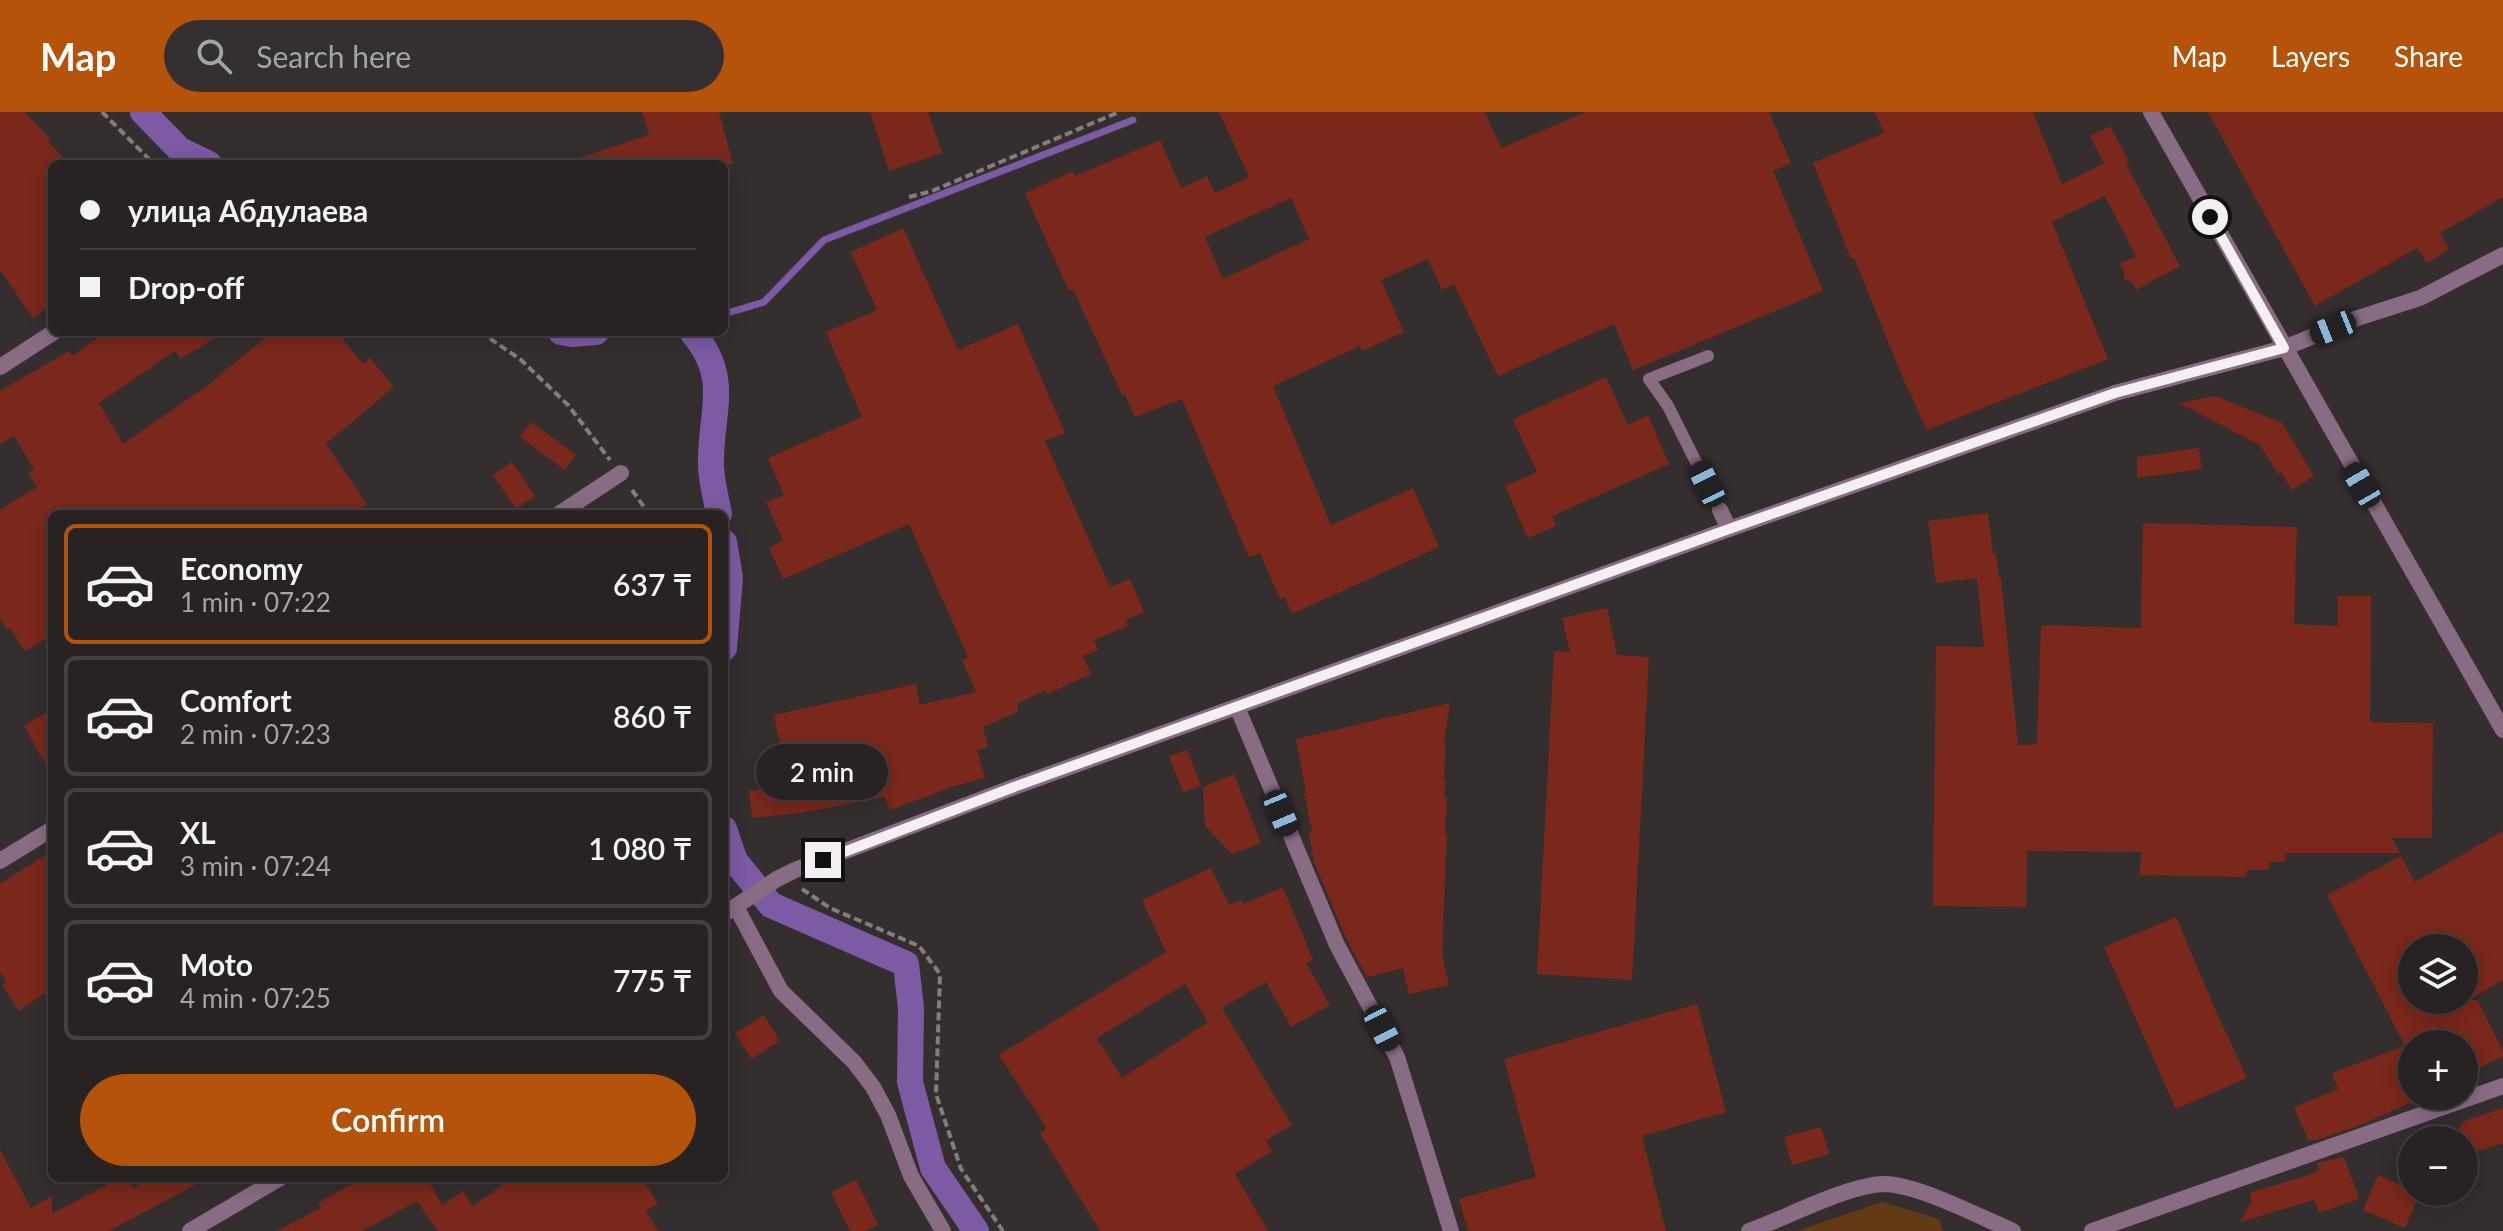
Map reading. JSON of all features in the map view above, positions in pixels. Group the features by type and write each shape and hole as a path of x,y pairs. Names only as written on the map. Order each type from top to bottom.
{"street":[{"path":"2151,112 2503,730"},
{"path":"943,1231 911,1176 888,1115 873,1087 854,1062 781,991 730,911 780,877 1000,792 2115,393 2284,348 2358,318 2420,298 2503,255"},
{"path":"0,367 48,336"},
{"path":"565,510 621,473"},
{"path":"1720,510 1729,529"},
{"path":"1237,707 1337,945 1397,1057 1451,1231"},
{"path":"0,861 48,831"},
{"path":"2092,1231 2503,1086"},
{"path":"190,1231 273,1182"},
{"path":"1749,1231 1858,1188 1884,1184 1908,1187 2013,1231"}],"lane":[{"path":"1708,356 1649,379 1668,406 1720,510"}],"path":[{"path":"102,112 148,160"},
{"path":"909,197 932,191 1119,112"},
{"path":"486,336 520,359 568,405 646,510"},
{"path":"780,877 830,908 919,946 940,974 936,1094 961,1169 1003,1231"}],"shaded area":[{"path":"1882,1202 1939,1219 1943,1231 1797,1231"}],"building":[{"path":"0,112 25,112 66,160 48,160 48,308 33,318 0,270"},
{"path":"642,112 719,112 733,164 728,164 728,160 573,160 649,135"},
{"path":"870,112 928,112 942,153 889,171"},
{"path":"1219,112 1485,112 1501,148 1586,112 1769,112 1791,163 1773,171 1823,291 1633,370 1614,324 1498,376 1454,284 1442,290 1428,259 1381,280 1404,332 1362,351 1360,346 1273,386 1331,525 1413,488 1439,547 1292,614 1285,597 1280,599 1260,553 1249,557 1182,399 1135,417 1073,289 1069,291 1025,193 1073,171 1075,176 1160,140 1181,188 1207,176 1215,193 1249,177","holes":["1291,198 1309,239 1223,279 1205,237"]},
{"path":"1875,112 2033,112 2062,184 2104,163 2090,136 2110,126 2129,162 2126,164 2180,266 2136,290 2132,282 2123,279 2125,274 2120,264 2136,256 2105,196 2052,222 2108,359 1927,430 1854,258 1851,259 1813,163 1884,133"},
{"path":"2208,112 2503,112 2503,197 2440,233 2449,249 2427,263 2417,248 2315,306"},
{"path":"903,228 958,350 1018,324 1065,433 1045,441 1110,587 1130,579 1144,612 1126,620 1128,626 1094,640 1098,650 1083,656 1091,674 1018,703 1018,712 983,727 988,747 977,750 985,778 890,810 885,797 794,814 752,818 749,791 779,788 771,747 780,745 774,715 916,684 920,705 976,692 962,660 968,657 909,524 783,579 769,547 783,541 766,502 784,495 768,458 862,417 826,332 877,310 851,252"},
{"path":"100,336 218,336 180,359 175,351 99,403 123,444 207,386 267,336 340,336 363,364 370,358 394,387 326,444 367,504 358,510 48,510 48,637 25,651 0,619 0,510 37,487 28,473 34,469 14,436 0,444 0,391 69,351 72,356"},
{"path":"1606,377 1628,425 1648,415 1669,464 1552,516 1556,526 1528,538 1505,486 1537,472 1513,419"},
{"path":"2215,396 2282,423 2314,476 2292,490 2260,445 2179,403"},
{"path":"531,422 576,455 565,470 520,437"},
{"path":"2199,448 2202,469 2137,478 2137,457"},
{"path":"512,462 535,496 516,509 493,475"},
{"path":"1988,513 1993,554 1996,553 2001,578 2018,745 2037,744 2041,625 2141,628 2143,523 2297,527 2294,624 2338,626 2338,596 2371,596 2370,722 2433,723 2432,838 2392,838 2400,853 2285,853 2285,862 2269,862 2269,870 2247,870 2246,877 2140,875 2141,852 2027,851 2026,907 1933,906 1936,646 1984,647 1977,578 1936,583 1928,521"},
{"path":"1607,608 1617,655 1649,657 1632,980 1537,974 1554,651 1570,652 1562,618"},
{"path":"1450,703 1444,742 1447,834 1442,954 1449,985 1409,994 1403,968 1367,977 1347,940 1314,862 1309,832 1312,831 1296,739"},
{"path":"48,711 48,768 24,726"},
{"path":"1187,750 1201,786 1183,792 1169,756"},
{"path":"1234,774 1261,843 1232,854 1205,826 1203,787"},
{"path":"2503,831 2503,980 2478,995 2478,934 2398,934 2398,1014 2478,1014 2478,1002 2503,1056 2478,1069 2478,1030 2398,1032 2327,895 2401,856 2415,882"},
{"path":"48,854 48,991 19,1011 2,985 7,982 0,972 0,884"},
{"path":"1211,868 1229,905 1242,900 1243,904 1283,887 1313,960 1306,963 1330,1005 1291,1027 1266,982 1222,1008 1292,1125 1266,1141 1272,1151 1235,1174 1268,1231 1100,1231 1040,1133 1047,1128 999,1055 1166,952 1142,900","holes":["1185,984 1208,1022 1122,1078 1097,1038"]},
{"path":"2176,917 2247,1078 2176,1109 2104,947"},
{"path":"1697,1004 1726,1112 1642,1136 1666,1231 1468,1231 1459,1199 1536,1177 1504,1059"},
{"path":"764,1015 780,1041 751,1059 735,1033"},
{"path":"2398,1048 2398,1108 2363,1124 2317,1140 2308,1140 2294,1107 2338,1089 2332,1073"},
{"path":"2503,1108 2503,1143 2478,1151 2478,1126 2461,1126 2464,1121"},
{"path":"1821,1127 1829,1154 1792,1165 1784,1137"},
{"path":"0,1150 31,1208 52,1196 52,1214 112,1182 129,1182 133,1188 144,1182 201,1182 109,1231 0,1231"},
{"path":"2344,1157 2359,1199 2319,1213 2314,1200 2240,1222 2252,1201 2249,1193 2306,1176 2319,1170 2317,1163"},
{"path":"2378,1175 2398,1184 2398,1206 2414,1206 2405,1228 2363,1210"},
{"path":"856,1180 878,1225 865,1231 850,1231 831,1192"},
{"path":"356,1182 429,1182 442,1205 463,1191 473,1206 506,1182 644,1182 658,1204 646,1211 658,1231 438,1231 417,1201 362,1231 277,1231 321,1208 318,1203"}],"waterway":[{"path":"143,112 180,150 201,160"},
{"path":"728,313 764,302 824,240 1133,120"},
{"path":"695,336 712,365 715,380 711,464 718,510"},
{"path":"728,566 728,601"},
{"path":"728,841 735,861 771,905 906,964 911,1008 910,1082 933,1168 976,1231"}],"route":[{"path":"823,860 1014,787 2115,393 2284,348 2210,217"}]}
